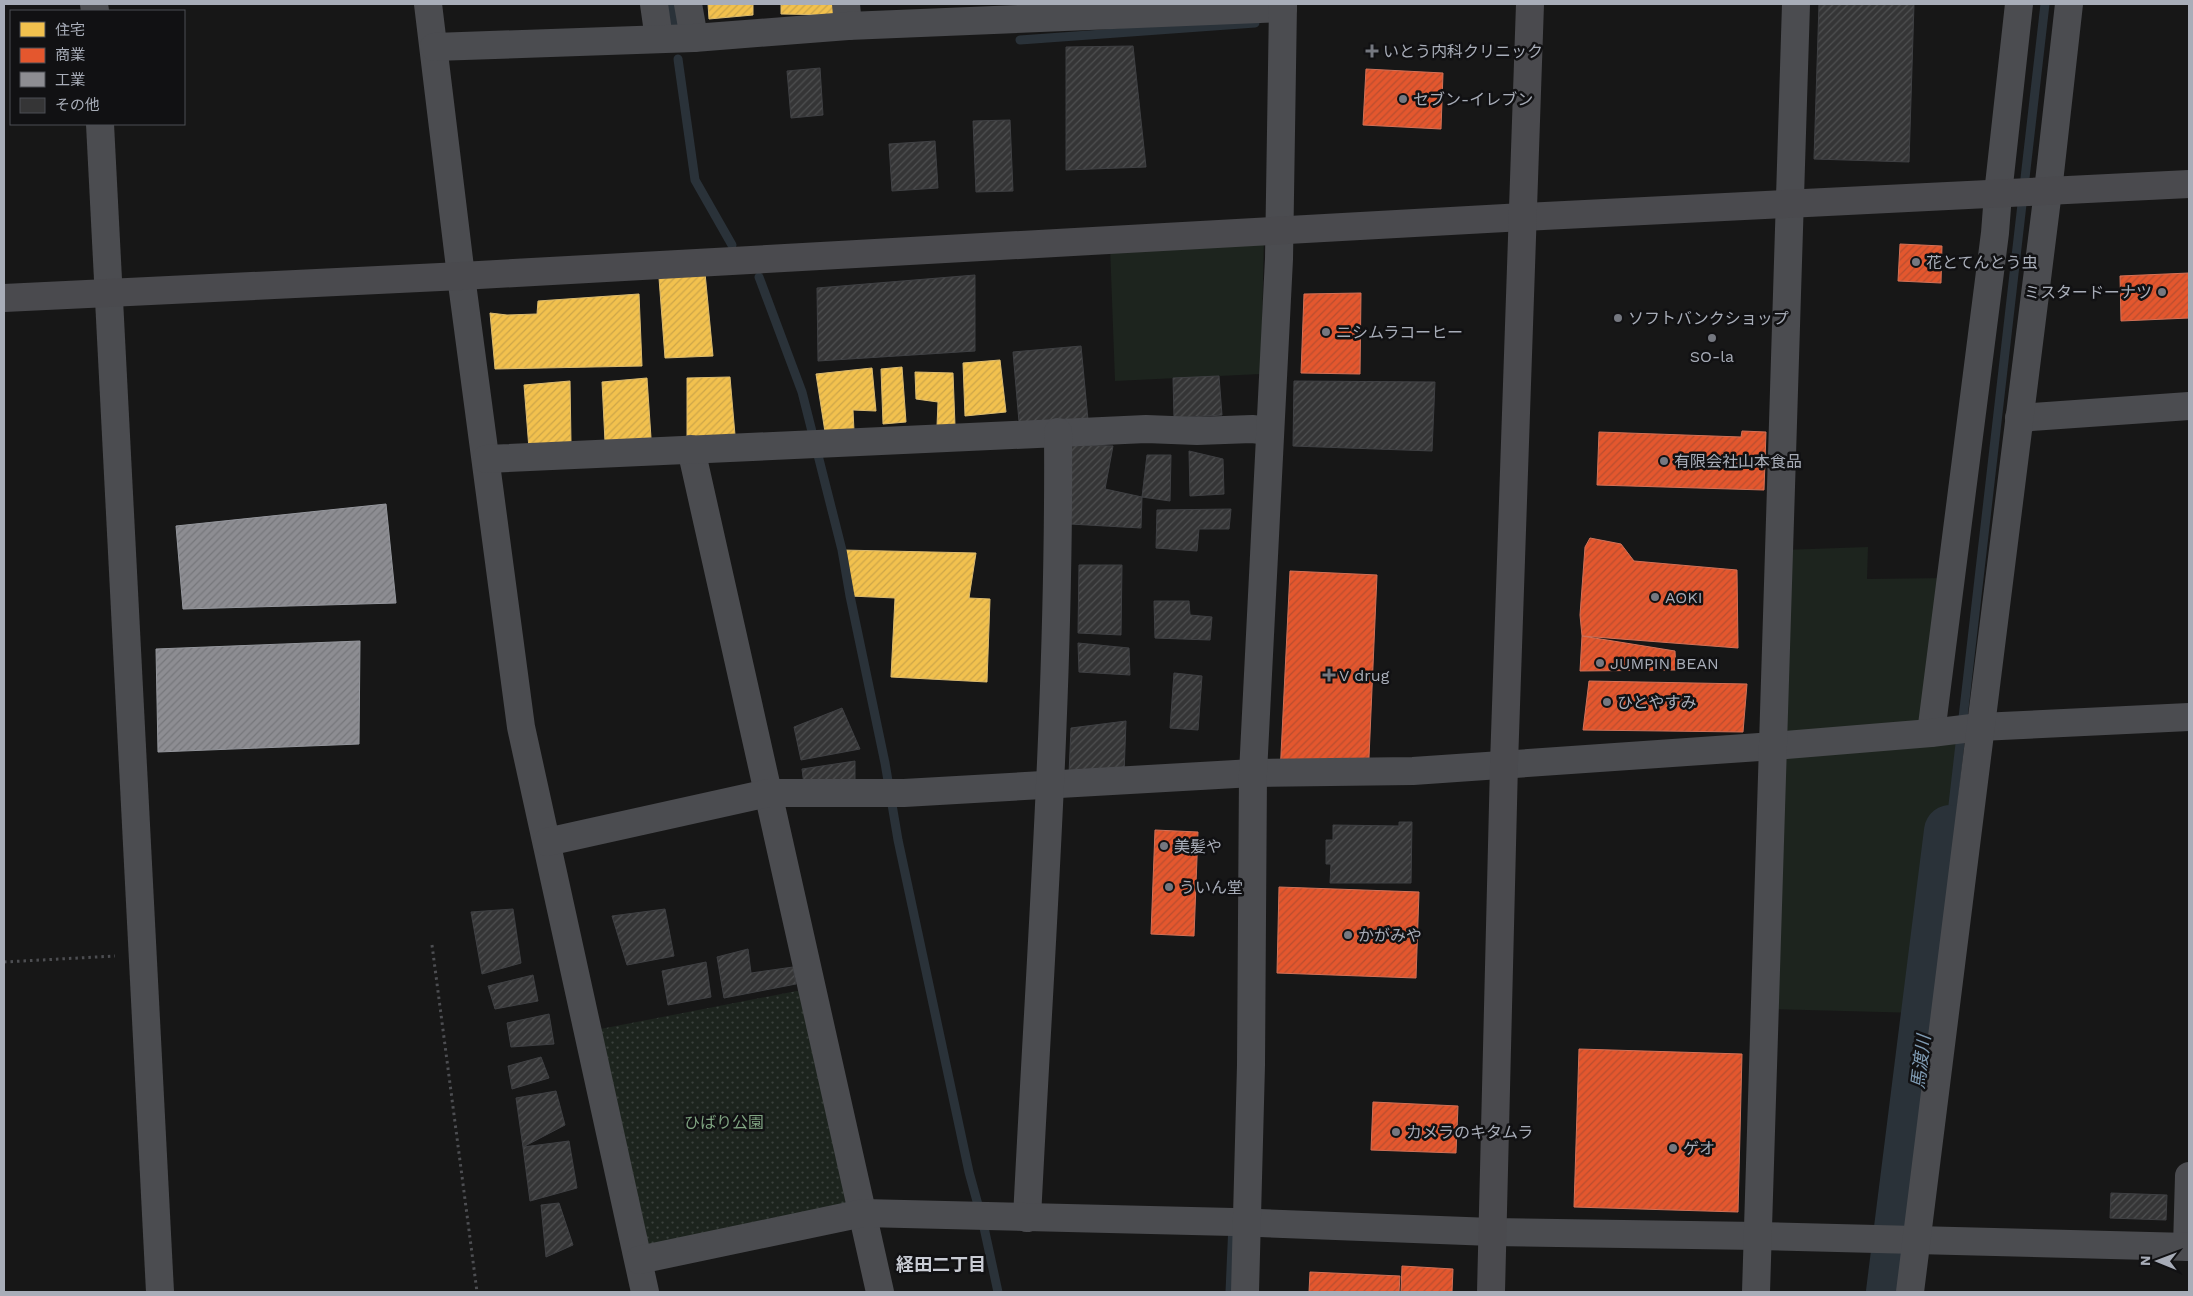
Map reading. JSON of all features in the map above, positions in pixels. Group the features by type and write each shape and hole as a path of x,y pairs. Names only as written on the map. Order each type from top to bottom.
{"street":[{"path":"428,4 461,276 522,727 645,1292"},
{"path":"654,4 659,39"},
{"path":"688,4 694,38"},
{"path":"1491,1292 1504,764 1530,4"},
{"path":"1756,1292 1796,4"},
{"path":"1932,733 1996,233 1998,194 2019,4"},
{"path":"1910,1292 2048,191 2069,4"},
{"path":"434,47 694,38 847,15 1283,6 1279,232 1253,773 1245,1292"},
{"path":"100,125 160,1292"},
{"path":"4,298 461,276 1523,217 2189,184"},
{"path":"2019,418 2189,406"},
{"path":"486,459 815,445 1058,432 1146,429 1197,431 1252,429 1270,431"},
{"path":"1027,1218 1056,616 1058,432"},
{"path":"691,449 864,1213 880,1292"},
{"path":"547,842 768,793 904,793 1253,773 1413,771 1774,746 1932,733 1980,727 2189,717"},
{"path":"639,1260 864,1213 1492,1232 1758,1236 1915,1242 2188,1247 2189,1176"}],"path":[{"path":"432,945 477,1292"},
{"path":"4,962 143,955"}],"green space":[{"path":"1264,237 1261,374 1115,381 1110,246"},
{"path":"1868,547 1867,579 1951,578 1932,730 1962,731 1918,1013 1769,1009 1782,550"},
{"name":"ひばり公園","path":"812,988 863,1213 639,1260 590,1031"}],"building: 住宅":[{"path":"708,4 753,4 753,15 709,19"},
{"path":"781,4 833,4 835,15 781,14"},
{"path":"705,273 713,356 665,358 659,278"},
{"path":"639,294 642,366 495,369 490,313 507,315 537,314 538,301"},
{"path":"1000,360 1006,412 965,416 963,363"},
{"path":"902,367 906,422 883,424 881,369"},
{"path":"872,368 876,411 853,410 854,431 825,432 816,374"},
{"path":"915,372 953,373 955,426 937,426 938,402 916,399"},
{"path":"730,377 735,435 687,438 687,378"},
{"path":"647,378 651,438 605,442 602,382"},
{"path":"570,381 571,443 529,449 524,385"},
{"path":"842,550 976,553 969,598 990,599 987,682 891,677 895,598 850,596"}],"building: 商業":[{"name":"セブン-イレブン","path":"1366,69 1443,73 1441,129 1363,125"},
{"path":"1900,244 1942,246 1941,283 1898,281"},
{"path":"2189,273 2189,318 2121,321 2120,276"},
{"path":"1361,293 1360,374 1301,373 1304,294"},
{"path":"1742,431 1766,432 1764,490 1597,485 1599,432 1741,437"},
{"path":"1590,538 1621,544 1634,561 1737,570 1738,648 1582,636 1580,615 1585,547"},
{"name":"V drug","path":"1290,571 1377,575 1368,780 1280,775"},
{"path":"1582,636 1675,651 1676,670 1580,671"},
{"path":"1589,681 1747,684 1743,732 1583,730"},
{"path":"1155,830 1198,832 1194,936 1151,934"},
{"path":"1279,887 1419,892 1416,978 1277,973"},
{"path":"1579,1049 1742,1054 1738,1212 1574,1207"},
{"path":"1373,1102 1458,1106 1456,1153 1371,1150"},
{"path":"1402,1266 1453,1269 1452,1292 1401,1292"},
{"path":"1310,1272 1400,1276 1399,1292 1309,1292"}],"building: 工業":[{"path":"386,504 396,603 183,609 176,526"},
{"path":"360,641 359,744 158,752 156,649"}],"building: その他":[{"path":"1819,4 1914,4 1909,162 1814,159"},
{"path":"1133,46 1146,167 1066,170 1066,47"},
{"path":"820,68 823,115 791,118 787,71"},
{"path":"1010,120 1013,191 976,192 973,121"},
{"path":"935,141 938,188 892,191 889,144"},
{"path":"975,275 975,351 818,361 817,288"},
{"path":"1081,346 1088,420 1019,422 1013,352"},
{"path":"1219,376 1222,415 1174,418 1173,378"},
{"path":"1294,381 1435,382 1432,451 1293,446"},
{"path":"1068,445 1113,446 1105,489 1142,497 1141,528 1070,524"},
{"path":"1189,451 1223,459 1224,494 1190,496"},
{"path":"1147,455 1171,455 1170,501 1142,497"},
{"path":"1231,509 1229,529 1199,529 1197,551 1156,548 1157,510"},
{"path":"1079,565 1122,565 1121,635 1078,633"},
{"path":"1154,601 1189,601 1190,615 1212,617 1210,640 1155,638"},
{"path":"1078,643 1129,648 1130,675 1079,672"},
{"path":"1174,673 1202,676 1198,730 1170,728"},
{"path":"842,708 860,749 801,760 794,727"},
{"path":"1126,721 1124,775 1069,774 1071,728"},
{"path":"855,761 855,791 806,800 802,769"},
{"path":"1399,822 1412,822 1411,883 1330,883 1331,864 1326,864 1326,840 1333,840 1333,825 1399,826"},
{"path":"513,909 521,963 482,974 471,912"},
{"path":"665,909 674,956 627,965 612,916"},
{"path":"748,949 751,973 793,967 796,984 724,998 717,957"},
{"path":"706,962 711,997 668,1005 662,971"},
{"path":"533,975 538,1001 495,1009 488,986"},
{"path":"549,1014 554,1044 511,1047 507,1023"},
{"path":"541,1057 549,1078 512,1089 508,1066"},
{"path":"556,1091 565,1125 523,1147 516,1098"},
{"path":"569,1141 577,1188 530,1201 523,1147"},
{"path":"2111,1193 2167,1195 2166,1220 2110,1218"},
{"path":"559,1203 573,1245 546,1257 541,1205"}],"waterway":[{"path":"671,4 674,25"},
{"path":"1950,831 2045,4"},
{"path":"1020,40 1255,23"},
{"path":"678,59 695,180 732,245"},
{"path":"759,277 802,392 842,550 885,763 898,840 969,1172 983,1223 998,1292"},
{"name":"馬渡川","path":"1892,1292 1950,831"},
{"path":"1230,1292 1233,1224"}],"place":[{"name":"いとう内科クリニック","path":"1372,51"},
{"name":"セブン-イレブン","path":"1403,99"},
{"name":"花とてんとう虫","path":"1916,262"},
{"name":"ミスタードーナツ","path":"2162,292"},
{"name":"ソフトバンクショップ","path":"1618,318"},
{"name":"ニシムラコーヒー","path":"1326,332"},
{"name":"SO-la","path":"1712,338"},
{"name":"有限会社山本食品","path":"1664,461"},
{"name":"AOKI","path":"1655,597"},
{"name":"JUMPIN BEAN","path":"1600,663"},
{"name":"V drug","path":"1329,675"},
{"name":"ひとやすみ","path":"1607,702"},
{"name":"美髪や","path":"1164,846"},
{"name":"ういん堂","path":"1169,887"},
{"name":"かがみや","path":"1348,935"},
{"name":"カメラのキタムラ","path":"1396,1132"},
{"name":"ゲオ","path":"1673,1148"}],"district":[{"name":"経田二丁目","path":"941,1265"}]}
